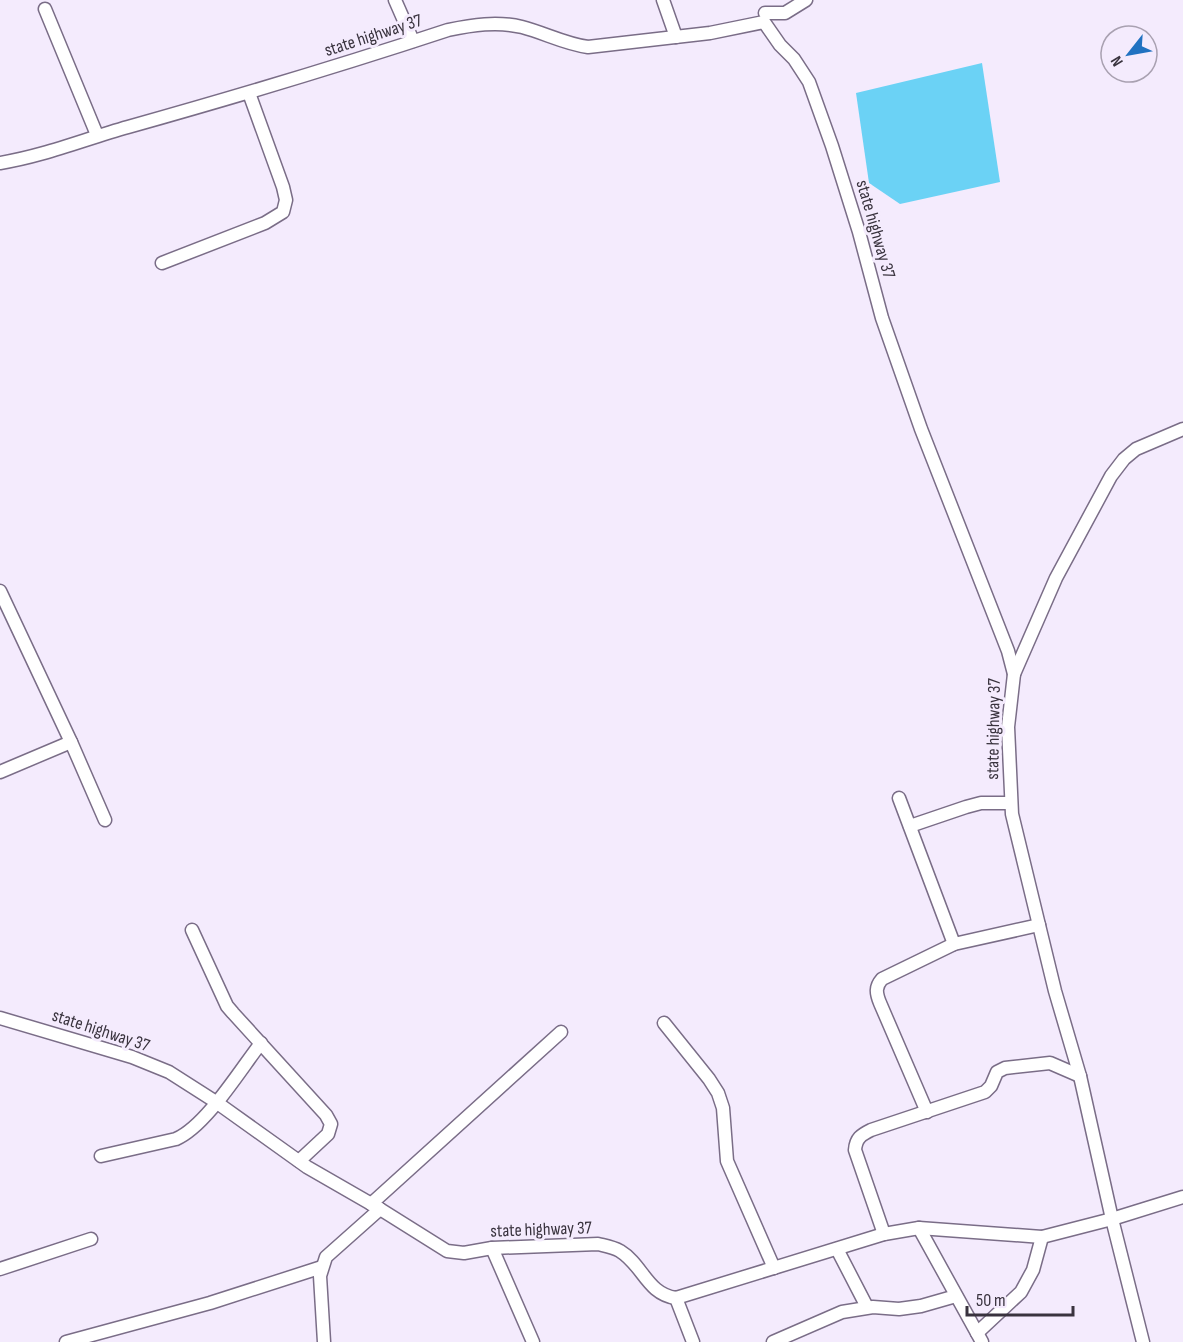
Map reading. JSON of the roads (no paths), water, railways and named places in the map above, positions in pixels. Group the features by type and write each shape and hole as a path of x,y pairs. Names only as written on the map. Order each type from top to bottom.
{"street":[{"path":"395,0 413,41"},
{"path":"663,0 676,37"},
{"path":"763,12 784,13 806,0"},
{"path":"45,9 97,135"},
{"name":"state highway 37","path":"0,163 25,159 97,135 249,93 448,30 493,23 521,27 570,45 588,47 710,33 763,12 809,82 855,222 882,318 921,429 1008,651 1014,674 1008,727 1010,802 1039,925 1080,1077 1112,1220 1143,1342"},
{"path":"162,263 265,223 283,212 286,200 283,186 249,93"},
{"path":"1014,674 1056,578 1111,476 1124,459 1136,449 1183,429"},
{"path":"0,591 105,820"},
{"path":"0,772 71,742"},
{"path":"899,798 954,944"},
{"path":"910,826 974,805 1010,802"},
{"path":"927,1112 876,992 878,984 882,979 954,944 1039,925"},
{"path":"192,930 227,1006 326,1115 331,1124 328,1134 299,1161"},
{"name":"state highway 37","path":"0,1018 132,1057 169,1072 299,1161 447,1251 464,1253 492,1248 598,1244 621,1252 664,1297 676,1298"},
{"path":"664,1023 710,1079 718,1093 723,1108 727,1161 774,1268"},
{"path":"324,1342 320,1276 326,1257 375,1206 561,1032"},
{"path":"101,1156 176,1139 187,1134 216,1102 261,1043"},
{"path":"884,1234 855,1150 856,1142 861,1135 985,1092 991,1086 997,1072 1005,1068 1050,1063 1059,1065 1080,1077"},
{"path":"693,1342 676,1298 884,1234 919,1228 1042,1237 1112,1220 1183,1197"},
{"path":"919,1228 980,1337 1021,1292 1033,1270 1042,1237"},
{"path":"0,1269 91,1239"},
{"path":"492,1248 533,1342"},
{"path":"837,1249 867,1307"},
{"path":"66,1342 210,1303 322,1267"},
{"path":"773,1342 842,1312 867,1307 899,1309 921,1306 956,1296"}],"water":[{"path":"982,63 1000,182 900,204 869,183 856,93"}]}
